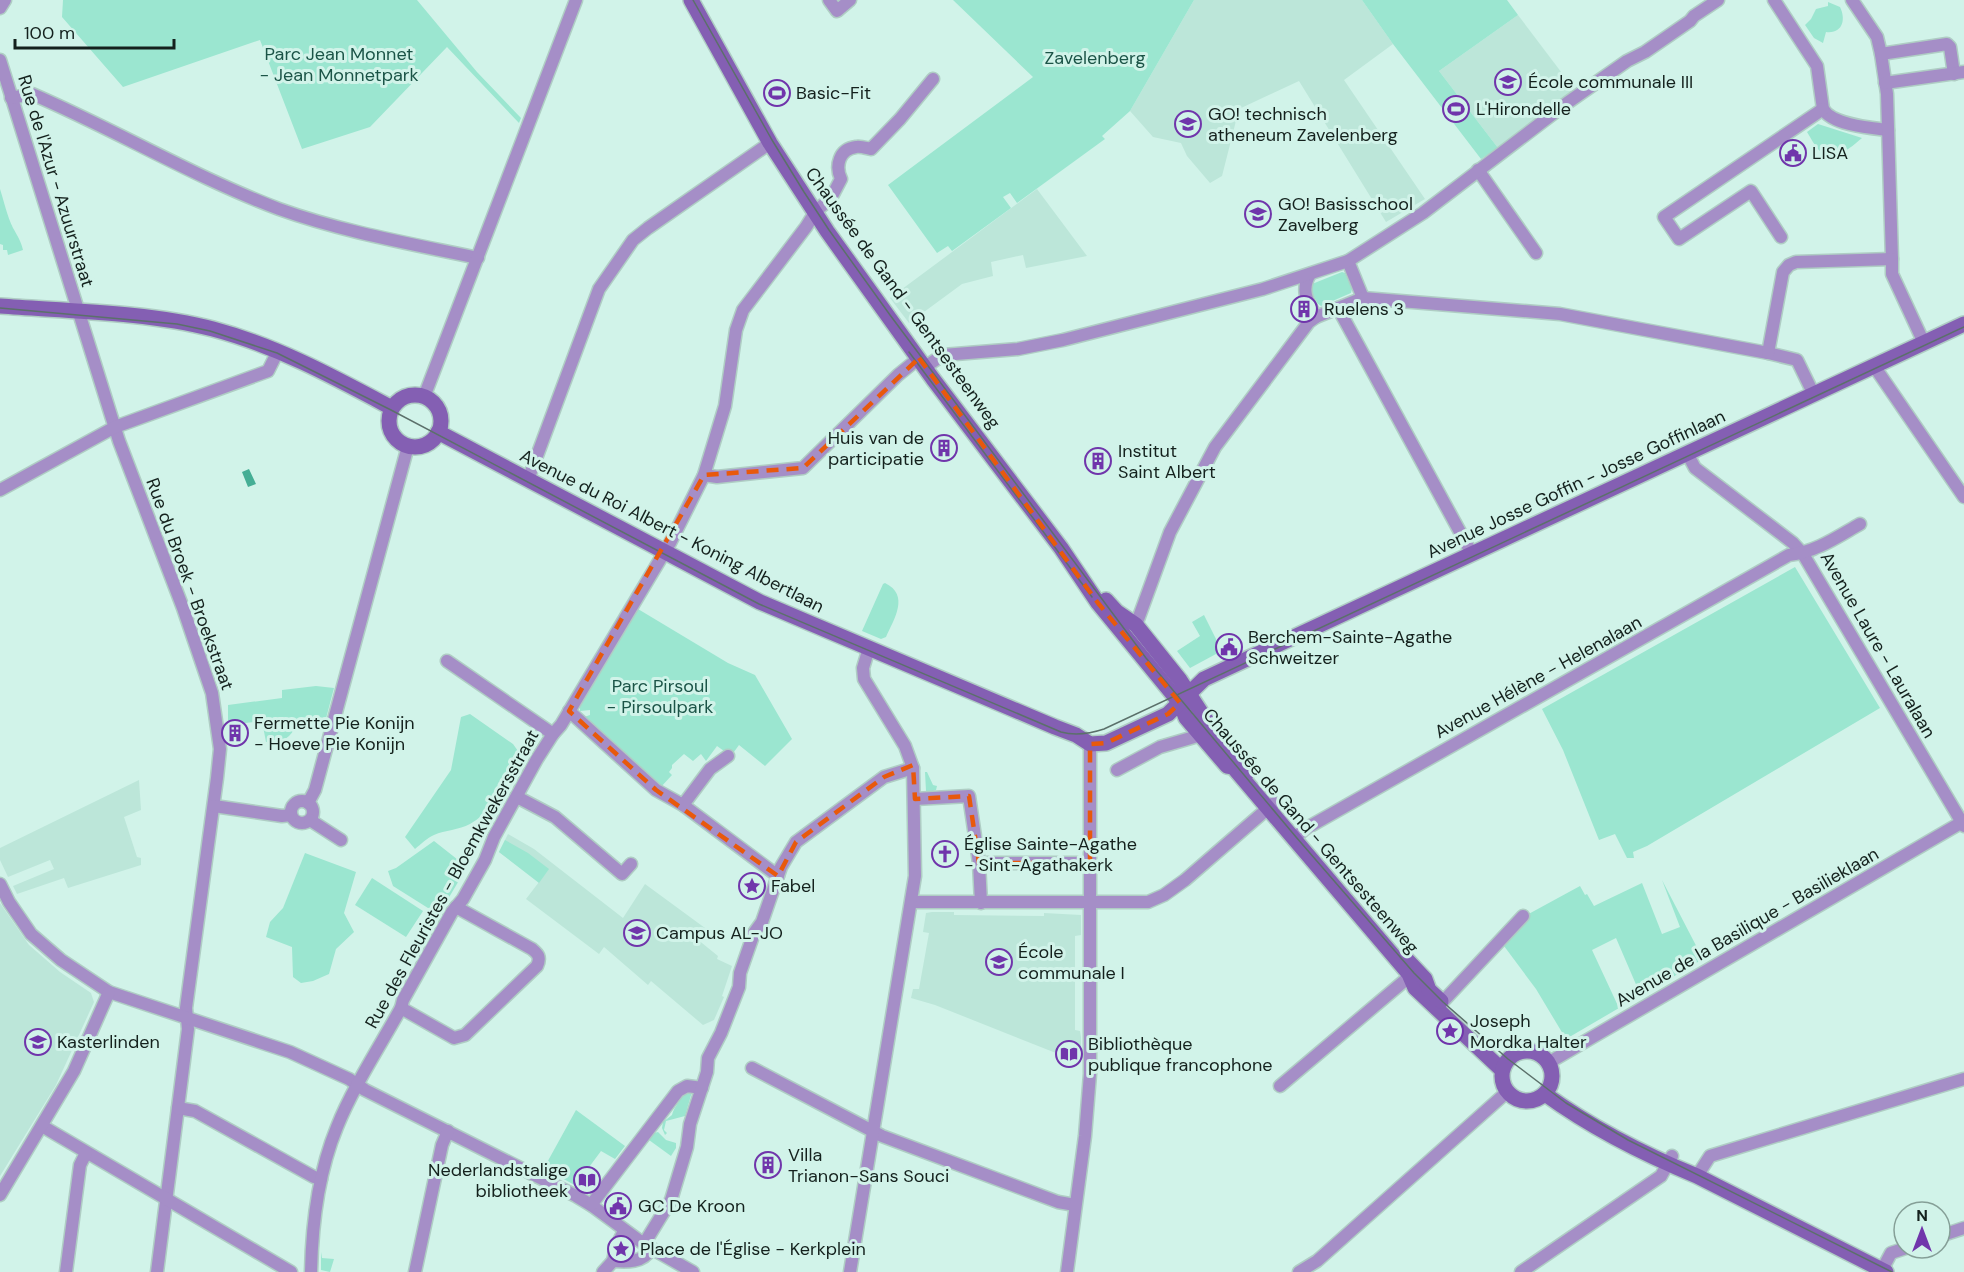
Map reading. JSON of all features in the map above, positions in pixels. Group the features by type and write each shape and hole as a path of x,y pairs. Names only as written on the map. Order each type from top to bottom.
{"main road":[{"name":"Chaussée de Gand - Gentsesteenweg","path":"691,0 770,143 814,213 1061,548 1098,603 1206,720 1270,806"},
{"path":"0,306 151,319 188,324 239,337 298,359 392,408"},
{"name":"Avenue Josse Goffin - Josse Goffinlaan","path":"1090,744 1106,742 1168,714 1204,679 1964,324"},
{"path":"408,397 424,398 434,404 439,413 438,432 431,441 422,446 408,446 395,439 390,429 389,418 392,408 399,401 408,397"},
{"name":"Avenue du Roi Albert - Koning Albertlaan","path":"438,432 760,602 1068,731 1090,744"},
{"name":"Chaussée de Gand - Gentsesteenweg","path":"1061,548 1069,554 1089,582 1117,612 1136,625 1184,698 1186,718 1227,766 1233,767 1270,806 1413,973 1415,988 1439,1006 1504,1065"},
{"path":"1531,1051 1541,1055 1548,1063 1552,1071 1548,1090 1537,1100 1524,1102 1516,1100 1507,1092 1502,1082 1504,1065 1520,1052 1531,1051"},
{"path":"1548,1090 1596,1127 1670,1160 1884,1271"}],"street":[{"path":"0,8 5,0"},
{"path":"424,398 576,0"},
{"path":"829,0 837,11 850,0"},
{"path":"704,475 717,477 803,468 898,375 922,362 943,355 1018,349 1063,340 1282,283 1287,279 1348,261 1423,213 1567,103 1627,61 1645,52 1718,0"},
{"path":"1774,0 1817,66 1823,109 1826,114 1832,119 1865,128 1888,130"},
{"path":"1852,0 1877,37 1881,54 1886,83 1892,274 1924,343"},
{"path":"1881,54 1947,44 1959,73 1886,83"},
{"name":"Rue de l'Azur - Azuurstraat","path":"0,60 79,312"},
{"name":"Rue des Fleuristes - Bloemkwekersstraat","path":"311,1272 313,1222 321,1179 337,1127 353,1093 401,1008 403,1000 485,860 494,837 553,734 664,552 704,475 725,406 736,330 743,310 806,227 814,213 831,198 841,179 838,166 840,158 846,151 855,147 871,149 900,119 933,79"},
{"path":"11,98 32,94 190,172 281,210 380,236 478,258"},
{"path":"1781,237 1750,191 1679,239 1665,217 1823,109"},
{"path":"528,480 599,289 620,257 633,240 648,228 770,143"},
{"path":"1478,170 1536,253"},
{"path":"1768,353 1783,272 1789,266 1796,262 1892,259"},
{"path":"1348,261 1364,298"},
{"path":"1310,274 1305,283 1304,292 1316,317"},
{"path":"1136,625 1170,532 1215,447 1309,322 1364,298 1560,314 1768,353 1797,360 1814,395"},
{"path":"1338,308 1472,554"},
{"name":"Rue du Broek - Broekstraat","path":"79,312 115,427 199,651 212,693 220,749 186,1008 188,1029 157,1272"},
{"path":"0,490 115,427 268,371 278,351"},
{"path":"1874,366 1964,497"},
{"path":"308,803 315,790 343,691 408,446"},
{"name":"Avenue Laure - Lauralaan","path":"1688,453 1695,468 1793,543 1803,554 1963,823"},
{"name":"Avenue Hélène - Helenalaan","path":"1296,836 1789,555 1803,554 1818,548 1860,524"},
{"path":"850,1272 913,902 915,876 913,768 905,746 864,679 863,668 869,648"},
{"path":"447,660 553,734"},
{"path":"569,711 656,790 683,805 778,876"},
{"path":"1117,770 1160,747 1201,735"},
{"path":"1067,1272 1085,1136 1090,1074 1090,744"},
{"path":"683,805 710,769 728,756"},
{"path":"613,1260 627,1262 642,1258 671,1200 687,1147 690,1124 707,1072 708,1058 722,1033 754,933 762,922 778,876 796,842 884,777 913,768"},
{"path":"915,799 969,796 979,863 981,903"},
{"path":"517,797 555,817 618,878 631,864"},
{"path":"301,801 308,803 314,812 310,820 302,823 291,815 294,804 301,801"},
{"path":"214,806 278,816 291,815"},
{"path":"913,902 1148,902 1164,895 1180,883 1270,806"},
{"path":"310,820 341,840"},
{"name":"Avenue de la Basilique - Basilieklaan","path":"1548,1063 1963,823"},
{"path":"979,863 1090,863"},
{"path":"0,884 9,902 31,934 61,960 109,992 290,1052 359,1085 591,1205 624,1231 693,1272"},
{"path":"401,1008 454,1038 459,1038 465,1035 537,966 540,960 538,954 532,949 456,907"},
{"path":"1439,1006 1523,916"},
{"path":"1280,1086 1413,973"},
{"path":"0,1195 74,1071 109,992"},
{"path":"752,1068 874,1132 1058,1202 1075,1204"},
{"path":"1697,1176 1710,1156 1964,1079"},
{"path":"591,1205 678,1091 687,1086 702,1088"},
{"path":"1299,1272 1325,1254 1507,1092"},
{"path":"178,1108 195,1111 321,1179"},
{"path":"42,1126 86,1154 291,1272"},
{"path":"415,1272 442,1145 448,1131"},
{"path":"66,1272 80,1165 86,1154"},
{"path":"1521,1272 1661,1176 1670,1160"},
{"path":"603,1272 613,1260 616,1247 624,1231"},
{"path":"1884,1271 1892,1253"}],"highlighted area":[{"path":"919,358 1098,603 1180,703 1168,714 1106,743 1090,744 1090,863 979,863 969,796 915,799 913,765 884,777 796,842 778,876 656,790 569,711 704,475 803,468"}],"shaded area":[{"name":"GO! technisch atheneum Zavelenberg","path":"1194,0 1362,0 1393,44 1344,80 1425,199 1386,222 1299,81 1239,109 1222,176 1210,183 1187,156 1181,143 1153,137 1130,111"},
{"name":"École communale III","path":"1518,15 1577,93 1498,148 1439,71"},
{"path":"1037,189 1087,256 1026,268 1023,255 991,262 993,276 962,284 909,323 890,298"},
{"path":"249,469 256,484 248,487 242,472"},
{"path":"139,780 141,810 124,817 137,857 141,858 141,865 68,888 64,878 17,894 13,886 54,869 50,860 8,877 0,860 0,848"},
{"name":"Campus AL-JO","path":"508,834 534,849 623,918 645,884 705,928 697,939 718,956 717,959 732,966 722,996 724,997 714,1020 703,1025 651,981 648,985 604,947 599,954 526,899 539,882 499,852"},
{"name":"Kasterlinden","path":"0,903 29,945 60,972 91,993 94,1002 56,1085 0,1176"},
{"name":"École communale I","path":"954,912 954,915 1044,916 1044,913 1081,915 1081,935 1075,936 1075,1030 1080,1031 1081,1062 1071,1063 1066,1057 935,1005 911,998 913,989 919,989 929,933 923,932 926,913"}],"green space":[{"name":"Parc Jean Monnet - Jean Monnetpark","path":"63,0 417,0 477,72 521,118 519,123 447,47 370,127 302,149 260,40 123,87 62,17"},
{"name":"Zavelenberg","path":"953,0 1194,0 1130,111 1102,136 1105,139 1017,203 1010,193 1003,197 1011,208 952,251 948,246 937,253 888,185 1033,77"},
{"name":"L'Hirondelle","path":"1362,0 1507,0 1518,15 1439,71 1498,148 1481,159"},
{"path":"1828,2 1840,7 1843,21 1836,31 1826,32 1823,43 1814,38 1805,25 1816,9 1828,6"},
{"path":"1818,124 1862,138 1837,155 1826,155 1817,148 1807,132"},
{"path":"0,189 9,219 23,250 8,255 7,250 3,250 3,245 0,244"},
{"path":"1342,272 1345,273 1352,289 1351,293 1321,306 1317,303 1310,288 1312,284"},
{"path":"1795,567 1880,708 1647,846 1633,852 1634,858 1627,858 1615,834 1599,840 1563,750 1542,709"},
{"path":"885,583 897,594 898,608 886,637 881,639 862,631"},
{"name":"Parc Pirsoul - Pirsoulpark","path":"638,609 728,663 755,675 792,739 765,766 739,745 731,756 717,746 706,761 701,754 693,761 684,754 672,765 669,772 672,775 660,788 584,717 590,715 590,710 580,711 580,707"},
{"path":"1204,615 1223,653 1218,656 1216,654 1190,668 1177,651 1200,636 1192,622"},
{"path":"316,686 334,688 324,726 297,725 285,739 266,742 262,721 228,725 228,705 282,698 282,690"},
{"path":"470,714 513,744 518,751 511,771 494,802 479,818 466,826 434,835 415,849 405,837 451,770 461,717"},
{"path":"925,772 933,785 937,786 936,790 930,792 926,791"},
{"path":"505,840 528,853 549,869 539,883 499,852"},
{"path":"434,841 467,867 448,899 441,896 434,907 428,908 393,886 388,871 396,868"},
{"path":"305,853 356,872 344,913 354,932 336,949 329,974 301,983 293,977 292,947 266,937 270,922 283,908"},
{"path":"372,878 423,911 406,937 355,905"},
{"path":"1662,880 1703,959 1641,996 1616,938 1592,950 1619,1008 1566,1039 1536,989 1504,946 1526,923 1523,917 1580,886 1594,906 1642,883 1662,934 1680,927"},
{"path":"683,1092 692,1092 685,1116 666,1121 664,1130 667,1133 665,1135 662,1128 663,1122 672,1115"},
{"path":"576,1110 625,1146 615,1159 601,1151 578,1182 588,1190 587,1192 544,1168"},
{"path":"658,1132 666,1140 676,1143 671,1156 649,1140 654,1133"},
{"path":"321,1252 322,1258 334,1259 330,1272 321,1270"}],"tram line":[{"path":"693,0 804,192 890,315 1146,658 1414,973 1443,1002 1508,1059 1566,1103 1628,1140 1892,1272"},
{"path":"0,308 177,324 210,331 277,353 391,410 759,604 1061,732 1077,734 1104,729 1964,327"},
{"path":"909,352 1092,597"}],"place":[{"name":"École communale III","path":"1508,82"},
{"name":"Basic-Fit","path":"777,93"},
{"name":"L'Hirondelle","path":"1456,109"},
{"name":"GO! technisch atheneum Zavelenberg","path":"1188,124"},
{"name":"LISA","path":"1793,153"},
{"name":"GO! Basisschool Zavelberg","path":"1258,214"},
{"name":"Ruelens 3","path":"1304,309"},
{"name":"Huis van de participatie","path":"944,448"},
{"name":"Institut Saint Albert","path":"1098,461"},
{"name":"Berchem-Sainte-Agathe Schweitzer","path":"1229,647"},
{"name":"Fermette Pie Konijn - Hoeve Pie Konijn","path":"235,733"},
{"name":"Église Sainte-Agathe - Sint-Agathakerk","path":"945,854"},
{"name":"Fabel","path":"752,886"},
{"name":"Campus AL-JO","path":"637,933"},
{"name":"École communale I","path":"999,962"},
{"name":"Joseph Mordka Halter","path":"1450,1031"},
{"name":"Kasterlinden","path":"38,1042"},
{"name":"Bibliothèque publique francophone","path":"1069,1054"},
{"name":"Villa Trianon-Sans Souci","path":"768,1165"},
{"name":"Nederlandstalige bibliotheek","path":"587,1180"},
{"name":"GC De Kroon","path":"618,1206"},
{"name":"Place de l'Église - Kerkplein","path":"621,1249"}]}
